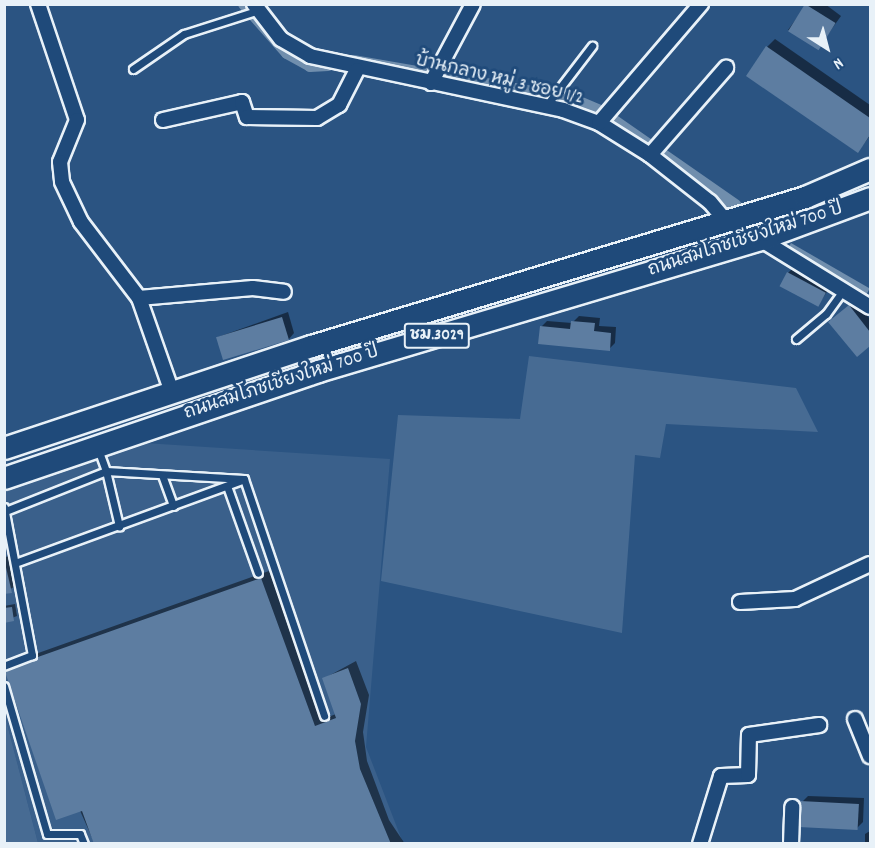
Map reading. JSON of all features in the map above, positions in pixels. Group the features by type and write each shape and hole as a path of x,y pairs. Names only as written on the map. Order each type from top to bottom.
{"main road":[{"name":"ถนนสมโภชเชียงใหม่ 700 ปี","path":"4,448 172,392 726,221 870,169"},
{"name":"ถนนสมโภชเชียงใหม่ 700 ปี","path":"4,478 318,371 760,239 870,198"}],"street":[{"path":"38,4 77,120 60,162 62,182 86,231 140,298 172,392"},
{"path":"430,83 473,4"},
{"path":"599,123 701,4"},
{"name":"บ้านกลาง หมู่ 3 ซอย 1/2","path":"255,9 281,39 310,57 357,70 545,106 599,123 650,155 710,201 726,221"},
{"path":"650,155 726,68"},
{"path":"163,120 242,102 247,117 317,118 339,105 357,70"},
{"path":"760,239 870,307"},
{"path":"140,298 253,288 284,292"},
{"path":"740,602 795,599 870,564"},
{"path":"855,719 870,756"},
{"path":"700,843 721,776 748,775 749,735 819,725"},
{"path":"791,843 792,807"}],"lane":[{"path":"133,69 184,34 241,17 255,9"},
{"path":"545,106 592,46"},
{"path":"796,339 826,314 843,291"},
{"path":"96,446 106,471 119,526"},
{"path":"4,666 32,655 6,509 106,471 244,479"},
{"path":"162,476 173,506"},
{"path":"15,563 244,479"},
{"path":"244,479 324,716"},
{"path":"227,486 258,573"},
{"path":"4,686 47,834 80,834 84,843"}],"shaded area":[{"path":"791,243 870,288 866,295 787,250"},
{"path":"529,356 796,388 818,432 666,424 660,458 635,455 622,633 381,581 398,415 520,419"},
{"path":"129,442 390,459 366,747 403,843 38,843 5,716 4,488"},
{"path":"5,716 38,843 5,843"}],"building":[{"path":"805,4 836,23 819,50 788,31"},
{"path":"766,46 870,118 870,135 858,153 746,76"},
{"path":"787,272 826,293 818,307 779,286"},
{"path":"849,305 870,332 870,346 857,357 828,322"},
{"path":"282,317 289,340 223,360 216,337"},
{"path":"571,321 595,323 594,331 611,333 610,351 538,344 540,326 570,329"},
{"path":"4,559 12,593 4,594"},
{"path":"261,578 315,726 336,718 322,678 348,668 361,704 355,741 360,769 391,844 94,844 82,811 56,820 4,669"},
{"path":"12,607 14,621 4,623 4,608"},
{"path":"800,801 859,804 858,830 799,827"}],"waterway":[{"path":"244,4 287,53 310,66 328,65"},
{"path":"353,61 572,99 600,111 735,205"}]}
